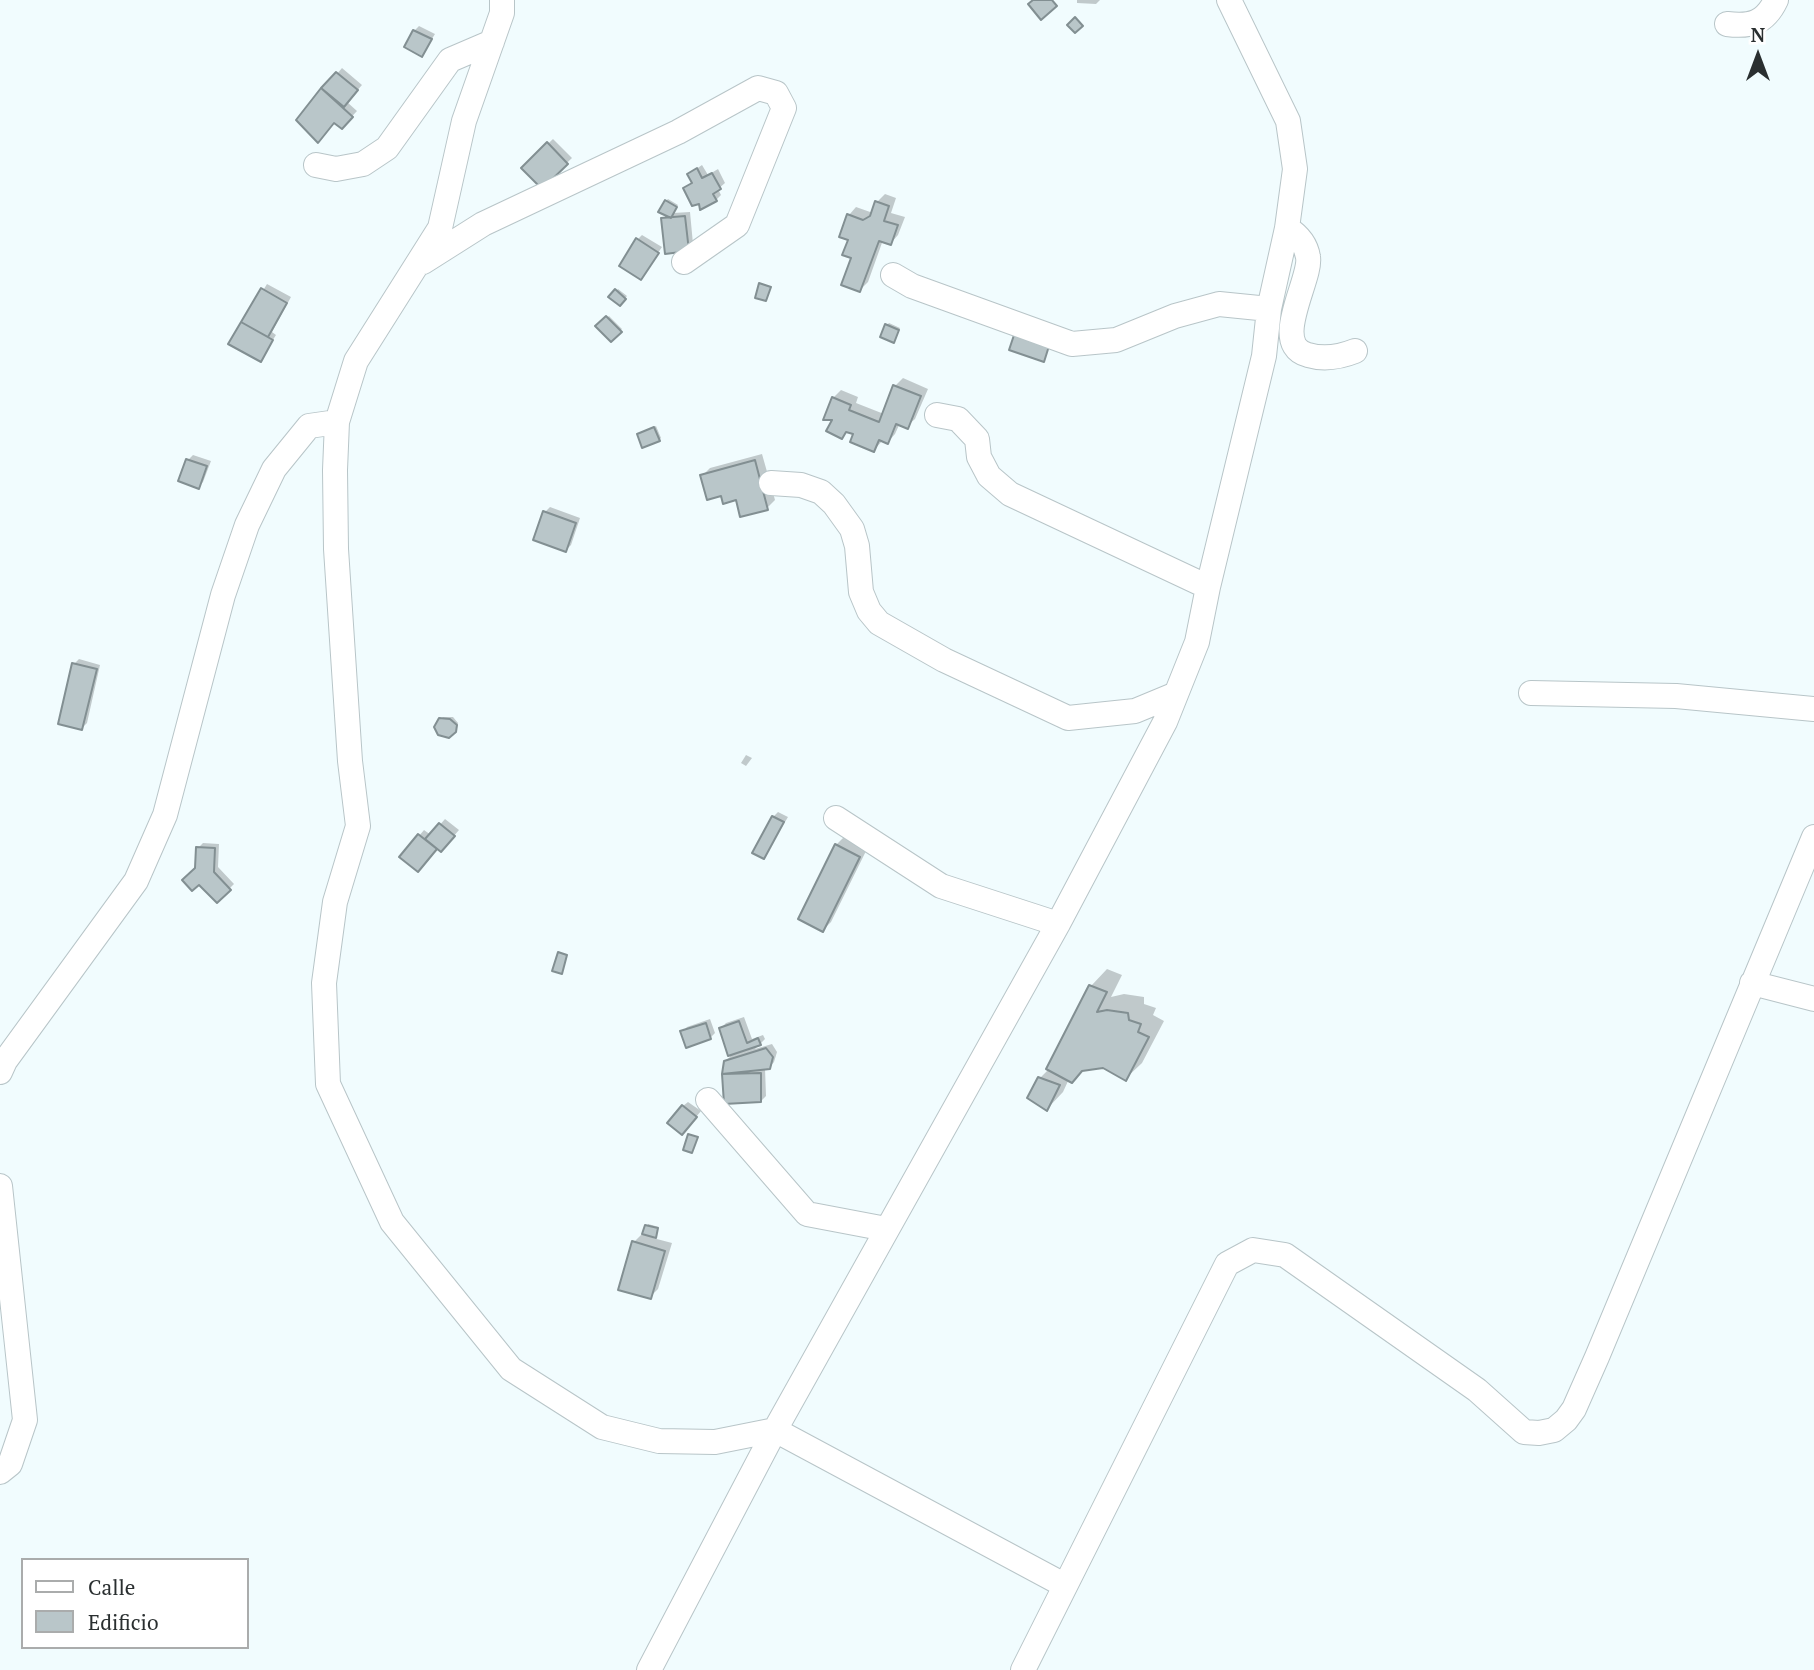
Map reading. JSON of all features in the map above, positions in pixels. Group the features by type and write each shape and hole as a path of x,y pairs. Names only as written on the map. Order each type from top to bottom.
{"street":[{"path":"502,0 502,13 464,121 440,228 356,361 337,422 336,549 350,761 358,826 335,902 324,983 328,1084 392,1222 511,1368 602,1427 659,1441 715,1442 775,1430 1064,1585"},
{"path":"649,1670 775,1430 1058,924 1165,722 1197,642 1264,356 1269,309 1287,228 1294,169 1288,121 1229,0"},
{"path":"1727,24 1746,26 1763,19 1776,0"},
{"path":"316,165 336,169 363,164 387,148 450,60 492,41"},
{"path":"417,266 484,224 678,132 758,88 776,93 784,108 737,225 684,262"},
{"path":"1287,228 1296,234 1306,247 1309,260 1292,324 1297,348 1314,357 1339,358 1355,351"},
{"path":"893,275 912,286 1073,344 1116,340 1175,316 1219,304 1269,309"},
{"path":"937,415 958,419 977,439 979,457 989,476 1010,494 1208,587"},
{"path":"0,1072 12,1051 136,881 165,815 223,595 247,525 274,469 309,426 337,422"},
{"path":"771,483 802,485 821,492 834,504 852,529 857,546 861,592 869,611 878,622 944,660 1068,718 1135,711 1176,694"},
{"path":"1531,693 1676,696 1814,709"},
{"path":"836,818 941,886 1058,924"},
{"path":"1023,1670 1227,1264 1253,1250 1285,1255 1477,1390 1524,1432 1554,1430 1566,1420 1574,1409 1597,1357 1814,837"},
{"path":"1752,983 1814,999"},
{"path":"708,1100 807,1214 886,1229"},
{"path":"0,1186 9,1368 25,1420 10,1464 0,1472"}],"building":[{"path":"1033,0 1052,0 1057,6 1041,20 1028,4"},
{"path":"1075,17 1083,26 1075,33 1067,25"},
{"path":"413,30 432,39 422,57 404,47"},
{"path":"336,72 358,90 344,107 321,88"},
{"path":"321,88 353,117 342,129 334,123 318,143 296,120"},
{"path":"547,142 568,164 542,189 521,168"},
{"path":"697,168 702,178 712,173 721,189 713,194 717,201 700,210 699,204 692,206 683,188 692,183 687,174"},
{"path":"665,200 677,207 671,218 658,212"},
{"path":"875,201 889,206 884,221 898,225 891,245 879,241 860,292 841,285 851,258 842,255 848,240 839,237 847,214 863,220 870,216"},
{"path":"685,216 689,251 665,254 661,218"},
{"path":"636,238 659,253 641,280 619,266"},
{"path":"759,283 771,287 766,301 755,298"},
{"path":"261,288 287,303 268,337 241,322"},
{"path":"615,289 626,299 620,306 608,297"},
{"path":"606,316 622,332 611,342 595,326"},
{"path":"241,322 273,340 261,362 228,344"},
{"path":"885,324 899,330 894,343 880,337"},
{"path":"1014,335 1049,346 1044,362 1009,350"},
{"path":"893,385 921,396 908,429 896,424 888,444 879,440 874,452 850,442 853,434 846,432 842,439 826,431 832,420 823,420 832,397 851,405 849,410 879,422"},
{"path":"654,427 660,441 642,448 637,434"},
{"path":"186,459 207,466 199,489 178,481"},
{"path":"755,460 768,510 740,517 736,500 723,504 721,496 707,500 700,475"},
{"path":"543,511 576,523 566,552 533,540"},
{"path":"72,663 97,669 82,730 58,724"},
{"path":"439,718 450,719 457,725 456,732 449,738 438,735 434,727"},
{"path":"772,816 784,822 764,859 752,853"},
{"path":"439,823 455,836 441,852 425,839"},
{"path":"418,834 437,849 418,872 399,857"},
{"path":"835,844 860,857 823,932 798,919"},
{"path":"196,847 215,848 214,872 231,890 217,903 199,885 192,891 182,880 195,868"},
{"path":"558,952 567,955 562,974 552,971"},
{"path":"1089,985 1107,992 1097,1012 1107,1010 1128,1013 1129,1020 1141,1024 1138,1032 1149,1037 1126,1081 1103,1068 1082,1071 1072,1083 1046,1069"},
{"path":"739,1021 747,1043 758,1038 761,1045 728,1056 719,1028"},
{"path":"706,1023 711,1039 686,1048 680,1031"},
{"path":"766,1048 773,1057 770,1069 722,1074 724,1061"},
{"path":"761,1073 761,1102 724,1104 722,1074"},
{"path":"1038,1077 1060,1085 1047,1111 1027,1098"},
{"path":"682,1105 697,1117 682,1135 667,1123"},
{"path":"688,1134 698,1137 692,1153 683,1150"},
{"path":"645,1225 658,1228 656,1238 642,1234"},
{"path":"632,1241 665,1251 651,1299 618,1290"}]}
